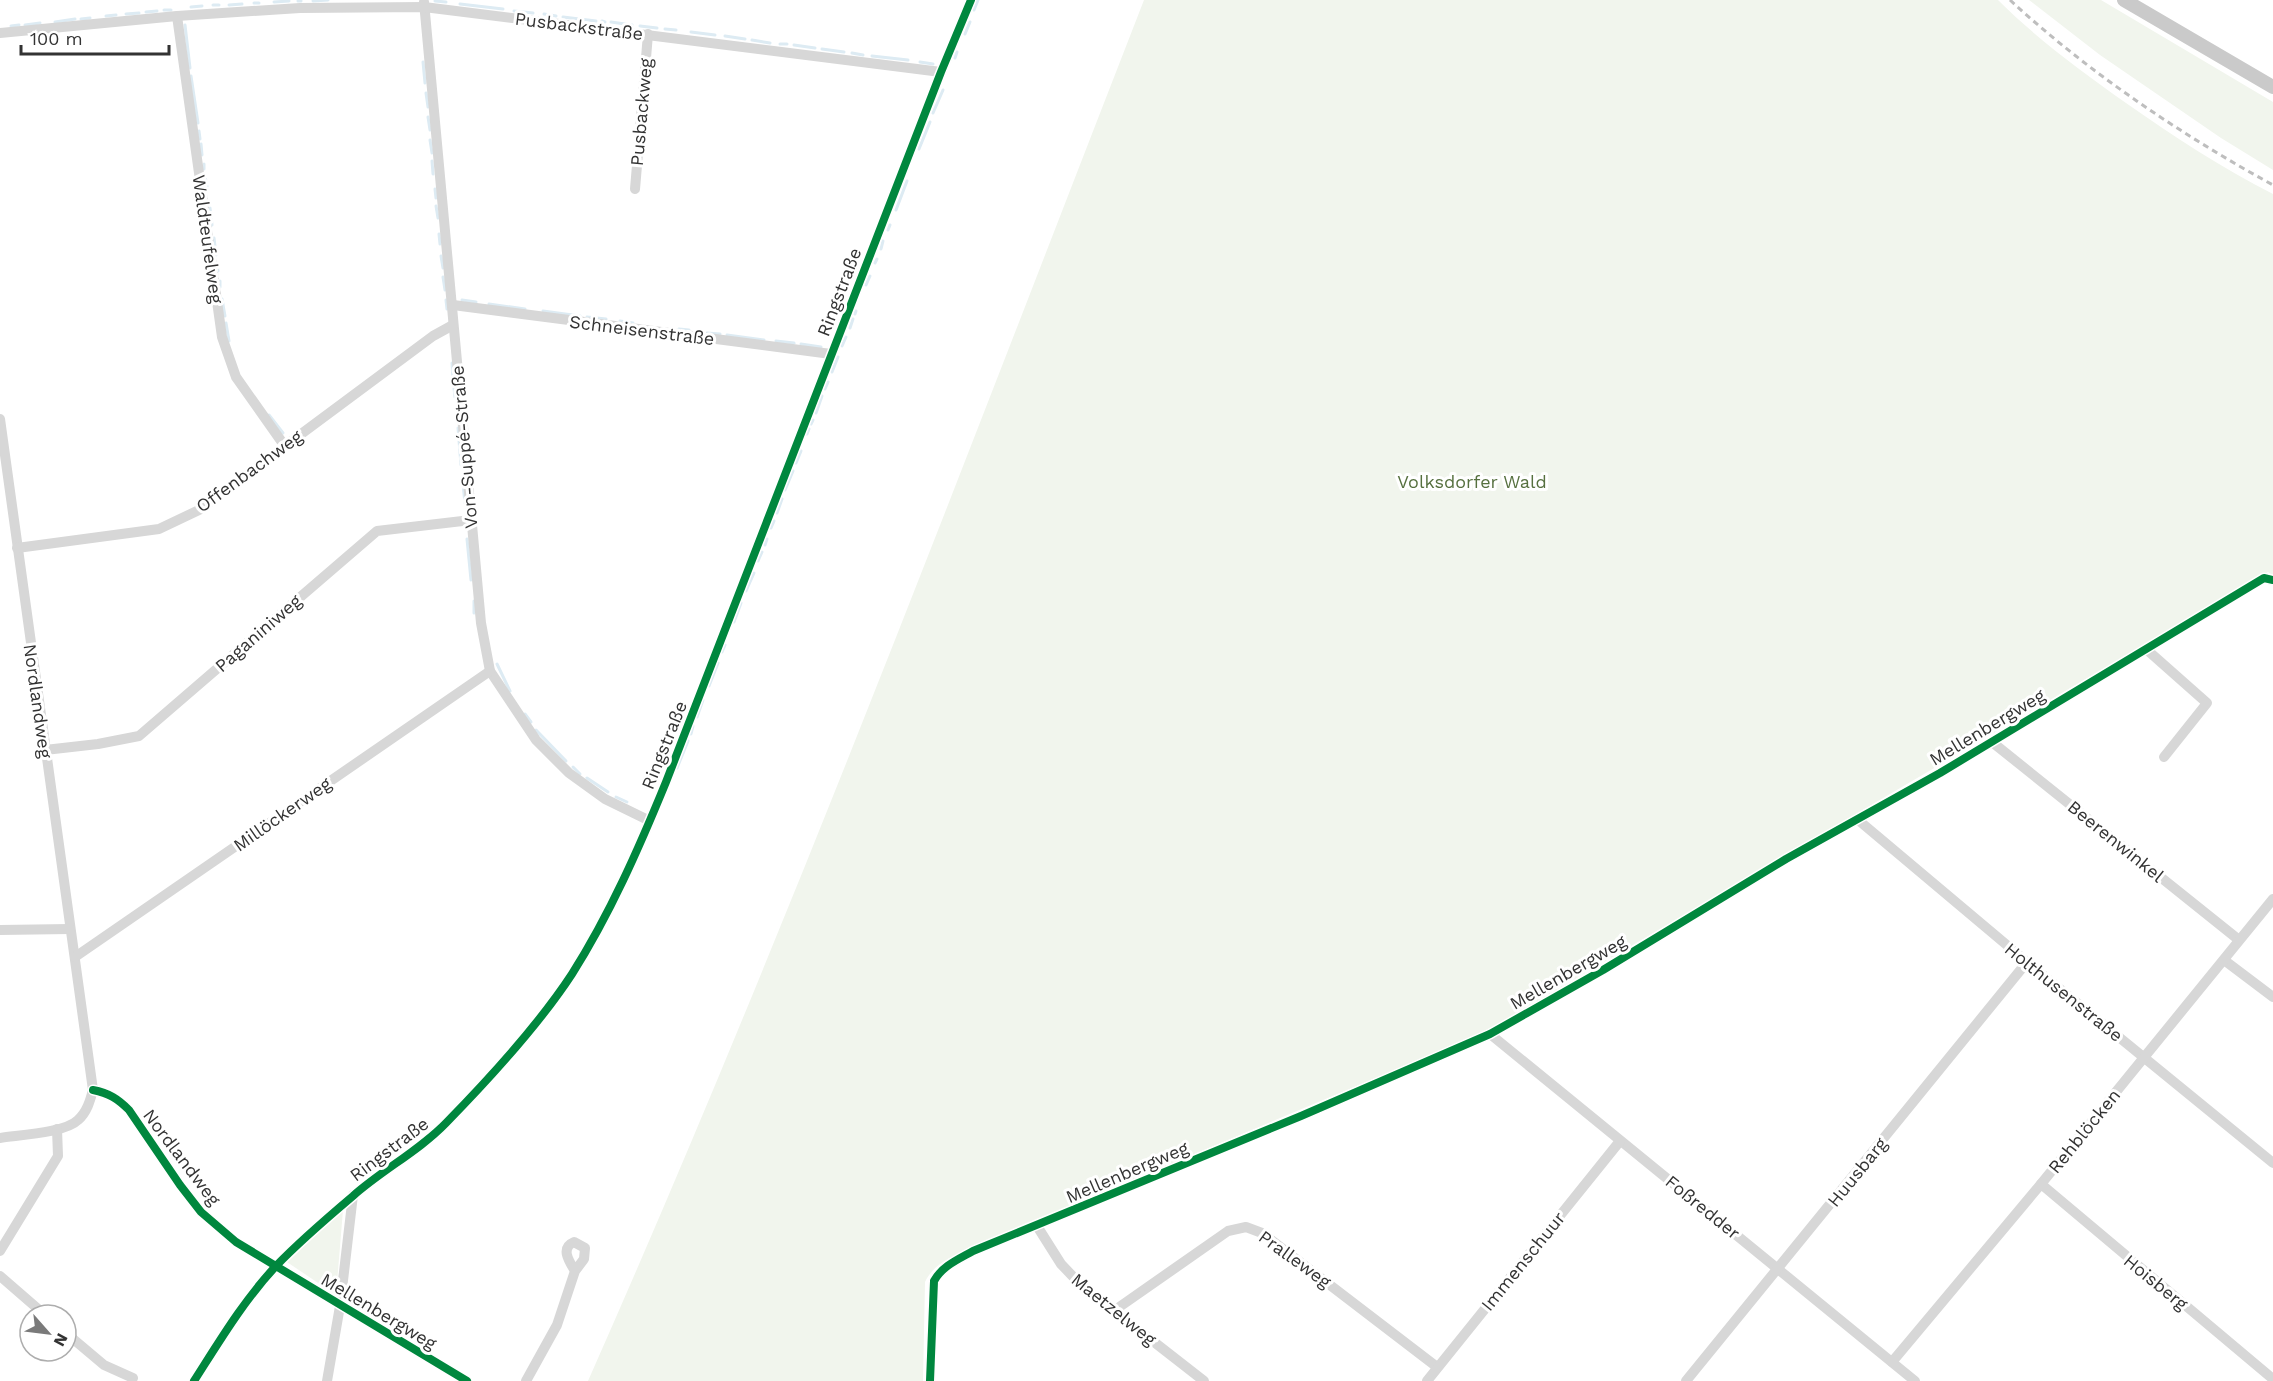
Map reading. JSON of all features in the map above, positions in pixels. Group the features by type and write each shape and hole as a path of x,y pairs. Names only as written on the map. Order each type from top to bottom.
{"main road":[{"path":"2124,0 2273,87"}],"street":[{"name":"Ringstraße","path":"194,1381 251,1297 276,1266 353,1195 444,1126 525,1035 572,974 610,906 650,821 971,0"},
{"name":"Pusbackstraße","path":"0,33 177,15 424,3 941,72"},
{"name":"Von-Suppé-Straße","path":"424,3 481,623 490,671 536,740 569,773 605,799 650,821"},
{"name":"Waldteufelweg","path":"177,15 222,337 236,377 284,445"},
{"name":"Pusbackweg","path":"635,189 648,34"},
{"name":"Schneisenstraße","path":"453,305 831,354"},
{"name":"Offenbachweg","path":"17,548 159,528 199,510 433,336 453,325"},
{"name":"Nordlandweg","path":"0,419 93,1090 106,1093 119,1100 129,1110 201,1212 236,1242 276,1266"},
{"name":"Paganiniweg","path":"45,750 98,744 139,735 377,531 471,519"},
{"name":"Mellenbergweg","path":"930,1381 934,1281 946,1266 973,1251 1490,1035 1857,819 1940,773 2264,578 2273,580"},
{"path":"2146,649 2207,703 2164,757"},
{"name":"Millöckerweg","path":"75,957 490,671"},
{"name":"Beerenwinkel","path":"1992,742 2239,940"},
{"name":"Holthusenstraße","path":"1857,819 2027,962 2273,1163"},
{"name":"Rehblöcken","path":"1892,1362 2273,899"},
{"path":"0,930 70,929"},
{"path":"2224,960 2273,997"},
{"name":"Huusbarg","path":"1686,1381 2027,962"},
{"name":"Foßredder","path":"1490,1035 1915,1381"},
{"path":"0,1138 57,1129 78,1121 88,1107 93,1090"},
{"path":"0,1251 58,1156 57,1129"},
{"name":"Immenschuur","path":"1426,1381 1620,1141"},
{"name":"Hoisberg","path":"2040,1184 2273,1378"},
{"path":"327,1381 340,1306 353,1195"},
{"name":"Maetzelweg","path":"1037,1226 1061,1264 1081,1285 1204,1381"},
{"name":"Pralleweg","path":"1115,1310 1228,1231 1246,1227 1262,1233 1437,1367"},
{"name":"Mellenbergweg","path":"276,1266 467,1381"},
{"path":"526,1381 557,1325 575,1271"},
{"path":"0,1276 31,1303"},
{"path":"78,1343 104,1365 133,1378"}],"green space":[{"name":"Volksdorfer Wald","path":"1144,0 1998,0 2076,67 2126,103 2198,151 2273,194 2273,576 2268,572 1483,1033 970,1248 944,1261 933,1270 925,1282 923,1381 588,1381 805,866"},
{"path":"2029,0 2101,0 2273,102 2273,170 2221,138 2100,55"},
{"path":"343,1210 336,1295 287,1262"}],"waterway":[{"path":"313,1 328,0"},
{"path":"974,10 978,0"},
{"path":"274,2 289,1"},
{"path":"435,1 446,2"},
{"path":"254,3 259,3"},
{"path":"229,5 242,4"},
{"path":"460,4 503,9"},
{"path":"213,5 219,5"},
{"path":"191,7 202,6"},
{"path":"164,10 171,10"},
{"path":"146,12 157,11"},
{"path":"514,11 533,13"},
{"path":"126,14 139,13"},
{"path":"544,14 556,16"},
{"path":"106,16 116,15"},
{"path":"563,17 596,21"},
{"path":"81,19 90,18"},
{"path":"55,22 75,19"},
{"path":"611,22 632,25"},
{"path":"965,34 970,22"},
{"path":"25,25 40,23"},
{"path":"11,26 19,25"},
{"path":"185,25 190,68"},
{"path":"640,26 657,28"},
{"path":"665,29 676,30"},
{"path":"691,32 715,35"},
{"path":"725,36 745,39"},
{"path":"752,40 770,43"},
{"path":"780,44 787,44"},
{"path":"794,45 815,48"},
{"path":"822,49 844,52"},
{"path":"955,58 957,52"},
{"path":"852,53 863,55"},
{"path":"872,56 908,60"},
{"path":"423,62 425,83"},
{"path":"920,62 933,64"},
{"path":"191,76 198,123"},
{"path":"933,113 943,90"},
{"path":"426,93 428,107"},
{"path":"428,117 430,130"},
{"path":"919,149 930,122"},
{"path":"199,131 200,139"},
{"path":"430,140 432,153"},
{"path":"201,144 202,155"},
{"path":"432,161 433,174"},
{"path":"204,164 204,169"},
{"path":"205,176 207,187"},
{"path":"896,210 907,181"},
{"path":"435,189 436,198"},
{"path":"436,206 438,218"},
{"path":"210,208 212,225"},
{"path":"888,230 890,225"},
{"path":"439,234 440,244"},
{"path":"214,238 216,255"},
{"path":"881,249 883,241"},
{"path":"441,256 443,268"},
{"path":"875,263 877,259"},
{"path":"217,263 218,271"},
{"path":"866,285 870,276"},
{"path":"443,277 445,290"},
{"path":"220,281 220,287"},
{"path":"222,299 225,316"},
{"path":"446,300 447,309"},
{"path":"462,300 476,302"},
{"path":"489,304 525,309"},
{"path":"543,311 580,316"},
{"path":"587,317 606,319"},
{"path":"850,328 853,319"},
{"path":"620,321 633,323"},
{"path":"226,323 229,341"},
{"path":"679,329 689,330"},
{"path":"707,333 720,334"},
{"path":"727,335 764,340"},
{"path":"842,346 846,337"},
{"path":"776,341 794,343"},
{"path":"801,344 821,347"},
{"path":"832,372 838,357"},
{"path":"452,363 453,380"},
{"path":"825,389 828,382"},
{"path":"454,388 455,397"},
{"path":"816,413 822,396"},
{"path":"456,408 457,422"},
{"path":"269,415 283,433"},
{"path":"811,424 813,420"},
{"path":"458,428 461,465"},
{"path":"807,434 809,429"},
{"path":"796,463 801,451"},
{"path":"785,490 793,471"},
{"path":"463,484 465,503"},
{"path":"777,513 782,499"},
{"path":"771,528 774,521"},
{"path":"467,539 471,580"},
{"path":"765,545 767,539"},
{"path":"758,561 762,552"},
{"path":"746,591 754,573"},
{"path":"474,601 474,613"},
{"path":"734,622 741,603"},
{"path":"722,652 725,645"},
{"path":"709,686 718,663"},
{"path":"497,664 510,691"},
{"path":"697,717 703,700"},
{"path":"525,714 531,722"},
{"path":"691,734 693,726"},
{"path":"536,730 566,761"},
{"path":"677,768 688,741"},
{"path":"573,767 580,774"},
{"path":"587,778 608,792"},
{"path":"616,797 627,802"}],"railway":[{"path":"2010,0 2103,77 2169,123 2273,185"}],"cycle path":[{"path":"194,1381 222,1336 276,1266 313,1230 364,1187 424,1143 496,1070 559,994 599,928 666,782 971,0"},
{"path":"930,1381 934,1281 946,1267 957,1260 973,1251 1301,1116 1490,1034 1603,970 1786,859 1940,773 2264,578 2273,580"},
{"path":"93,1090 113,1097 129,1110 201,1212 236,1242 467,1381"}]}
